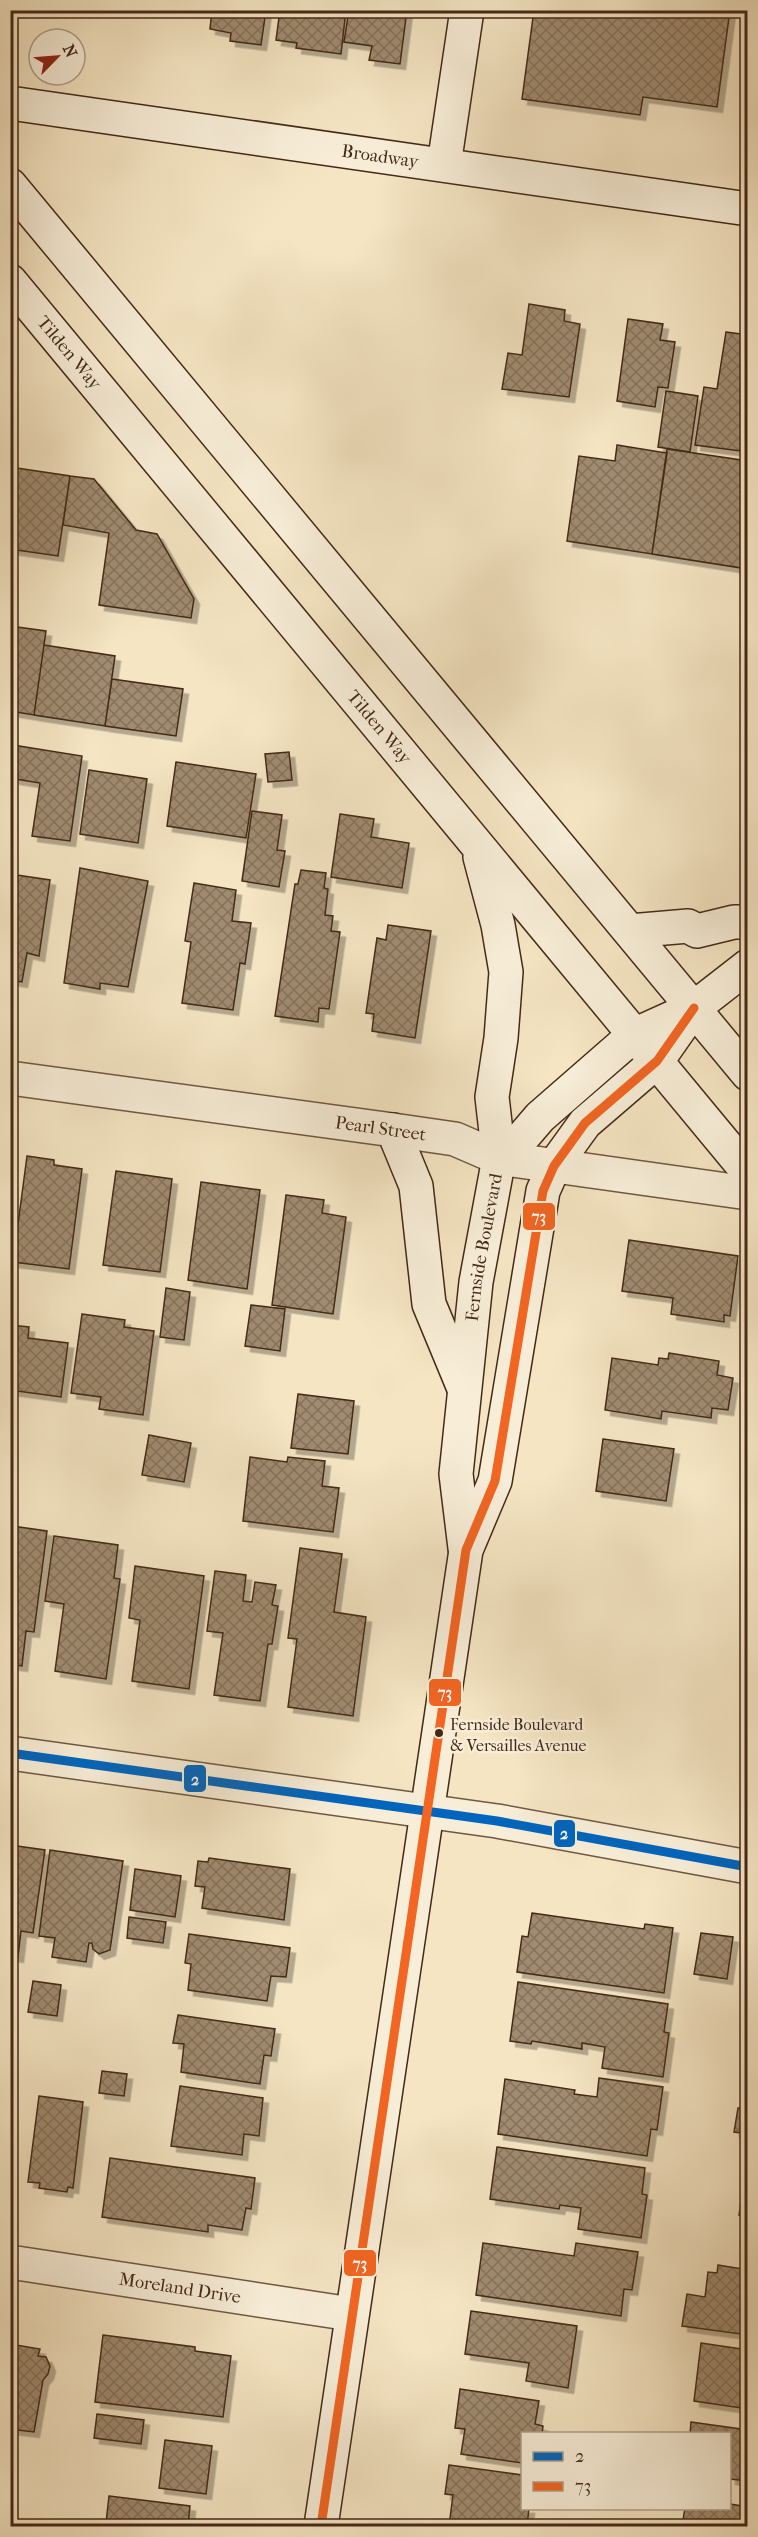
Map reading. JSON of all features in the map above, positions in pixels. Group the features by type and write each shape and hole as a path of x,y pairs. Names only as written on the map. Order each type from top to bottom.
{"main road":[{"path":"444,165 467,10"},
{"name":"Broadway","path":"10,103 747,209"},
{"path":"10,185 747,1074"},
{"name":"Tilden Way","path":"10,281 747,1172"},
{"path":"477,847 498,925 506,972 501,1038 492,1097 493,1127 499,1158"},
{"path":"630,931 688,926 697,931 734,922 747,922"},
{"path":"694,1008 747,966"},
{"name":"Fernside Boulevard","path":"466,1550 456,1474 476,1282 499,1158 540,1118 634,1035 694,1008"},
{"name":"Fernside Boulevard","path":"321,2526 425,1811 466,1550 495,1481 543,1191 554,1166 585,1123 657,1061 694,1008"},
{"name":"Pearl Street","path":"10,1078 393,1130 454,1140 499,1158 747,1193"},
{"path":"393,1130 416,1186 429,1304 464,1389"},
{"path":"10,1753 497,1821 747,1867"},
{"name":"Moreland Drive","path":"10,2262 351,2314"}],"building":[{"path":"212,10 266,10 261,45 230,41 231,33 210,29"},
{"path":"280,10 346,10 341,54 296,48 297,43 276,40"},
{"path":"349,10 407,10 400,64 369,60 372,46 344,42"},
{"path":"534,10 730,10 717,107 643,97 640,115 522,99"},
{"path":"529,304 565,310 564,321 580,324 569,397 502,389 508,353 522,355"},
{"path":"628,319 663,324 660,340 675,342 668,388 658,387 655,407 617,401"},
{"path":"726,332 748,335 748,452 695,445 704,387 717,389"},
{"path":"666,391 698,396 690,452 658,447"},
{"path":"617,445 667,453 652,554 567,541 579,456 615,461"},
{"path":"667,449 748,461 748,569 652,554"},
{"path":"10,467 70,476 58,556 10,549"},
{"path":"70,476 94,479 136,530 157,534 194,599 191,618 99,605 109,533 63,525"},
{"path":"10,626 46,631 34,715 10,711"},
{"path":"44,645 115,656 105,726 34,715"},
{"path":"112,679 183,689 176,736 105,726"},
{"path":"13,745 82,756 70,841 32,836 40,783 10,778"},
{"path":"289,752 292,780 268,782 265,754"},
{"path":"176,762 256,774 246,838 167,826"},
{"path":"89,770 147,779 138,843 80,834"},
{"path":"252,811 282,815 277,850 285,851 279,887 242,881"},
{"path":"340,814 374,819 371,837 409,843 402,888 331,877"},
{"path":"80,868 148,881 128,987 100,983 100,989 64,983"},
{"path":"301,870 326,873 324,888 328,889 325,915 333,916 331,931 340,932 329,1009 319,1008 318,1022 275,1016 295,884 298,884"},
{"path":"10,874 50,880 39,956 27,953 22,982 10,980"},
{"path":"194,883 236,890 232,921 251,923 245,964 240,963 233,1010 182,1003 191,942 185,941"},
{"path":"388,925 431,931 415,1038 372,1031 374,1014 366,1013 377,938 386,940"},
{"path":"27,1156 54,1160 54,1165 82,1169 69,1269 13,1262"},
{"path":"116,1171 172,1179 160,1272 103,1265"},
{"path":"201,1182 260,1190 247,1289 188,1280"},
{"path":"286,1195 324,1200 322,1213 346,1217 333,1314 272,1305"},
{"path":"629,1240 738,1256 730,1316 724,1315 724,1322 671,1314 673,1298 622,1291"},
{"path":"166,1288 190,1292 184,1340 160,1337"},
{"path":"251,1305 285,1309 280,1351 245,1346"},
{"path":"82,1314 125,1320 124,1327 154,1331 143,1415 99,1409 101,1397 71,1393"},
{"path":"10,1325 29,1327 28,1338 68,1343 61,1397 10,1390"},
{"path":"669,1353 719,1361 717,1375 733,1378 728,1410 712,1408 711,1418 662,1411 661,1419 605,1410 612,1358 658,1365 659,1358 668,1359"},
{"path":"298,1394 354,1401 348,1454 291,1448"},
{"path":"149,1435 191,1443 184,1482 142,1475"},
{"path":"603,1439 674,1449 666,1501 596,1491"},
{"path":"250,1457 287,1462 288,1457 325,1461 322,1486 339,1488 333,1532 243,1521"},
{"path":"12,1526 47,1531 34,1632 26,1631 22,1666 10,1664"},
{"path":"54,1536 118,1545 114,1578 120,1579 106,1679 55,1671 64,1604 45,1601"},
{"path":"300,1548 342,1554 334,1612 366,1617 353,1716 288,1707 297,1639 288,1638"},
{"path":"135,1566 204,1576 189,1689 132,1681 140,1620 129,1618"},
{"path":"215,1571 246,1575 243,1601 252,1602 255,1582 276,1585 272,1605 278,1606 272,1644 268,1644 260,1701 214,1695 223,1633 207,1631"},
{"path":"10,1845 45,1850 33,1933 21,1931 18,1957 10,1956"},
{"path":"50,1850 123,1861 110,1950 99,1954 93,1949 92,1943 89,1943 86,1962 52,1957 55,1938 39,1936"},
{"path":"209,1858 290,1869 284,1920 202,1908 205,1887 195,1886 198,1861 208,1862"},
{"path":"135,1869 181,1876 175,1917 130,1910"},
{"path":"532,1913 644,1929 645,1924 673,1928 664,1993 517,1972 522,1936 528,1937"},
{"path":"129,1917 166,1922 163,1943 127,1938"},
{"path":"701,1933 733,1937 727,1979 694,1974"},
{"path":"189,1934 290,1948 286,1977 271,1976 267,2001 188,1990 191,1964 185,1963"},
{"path":"33,1981 61,1985 57,2016 28,2012"},
{"path":"518,1982 668,2004 664,2032 669,2033 663,2077 602,2068 605,2047 582,2043 582,2049 532,2041 531,2044 510,2041"},
{"path":"178,2015 275,2029 271,2056 264,2055 260,2084 181,2072 184,2044 173,2043"},
{"path":"748,2034 748,2072 741,2071"},
{"path":"102,2071 127,2074 124,2096 99,2093"},
{"path":"599,2078 663,2087 657,2130 651,2129 647,2156 498,2134 505,2079 575,2090 574,2094 597,2097"},
{"path":"180,2086 263,2098 259,2136 244,2134 242,2155 171,2146"},
{"path":"39,2096 83,2102 73,2188 68,2187 67,2192 39,2188 40,2183 28,2182"},
{"path":"738,2108 748,2109 748,2134 734,2132"},
{"path":"497,2147 645,2168 642,2194 647,2195 641,2238 578,2229 581,2208 560,2205 559,2209 490,2199"},
{"path":"110,2158 255,2178 251,2209 246,2208 242,2230 208,2225 208,2232 102,2217"},
{"path":"743,2188 748,2189 748,2216 739,2215"},
{"path":"483,2243 574,2256 576,2243 638,2252 632,2290 624,2289 621,2316 476,2295"},
{"path":"718,2265 748,2270 748,2335 682,2326 687,2294 705,2297 708,2272 717,2273"},
{"path":"471,2311 577,2326 568,2388 526,2381 529,2363 465,2354"},
{"path":"103,2335 195,2347 195,2351 231,2356 223,2417 95,2402"},
{"path":"701,2343 748,2350 748,2409 694,2401"},
{"path":"10,2344 40,2349 38,2356 46,2357 50,2366 43,2380 34,2432 10,2429"},
{"path":"460,2389 539,2401 535,2424 543,2426 542,2432 521,2432 521,2463 461,2454 465,2429 455,2428"},
{"path":"97,2414 144,2420 141,2444 94,2438"},
{"path":"691,2422 748,2430 748,2481 731,2479 731,2432 690,2432"},
{"path":"165,2440 212,2446 206,2494 159,2488"},
{"path":"449,2465 521,2475 521,2510 529,2510 527,2526 449,2526 453,2495 445,2494"},
{"path":"109,2496 190,2506 188,2526 122,2526 106,2523"},
{"path":"731,2504 748,2507 748,2526 682,2526 685,2510 731,2510"}],"transit line":[{"name":"73","path":"321,2526 466,1550 495,1481 543,1191 554,1166 585,1123 657,1061 694,1008"},
{"name":"2","path":"10,1753 497,1821 748,1867"}],"place":[{"name":"Fernside Boulevard & Versailles Avenue","path":"439,1733"}]}
